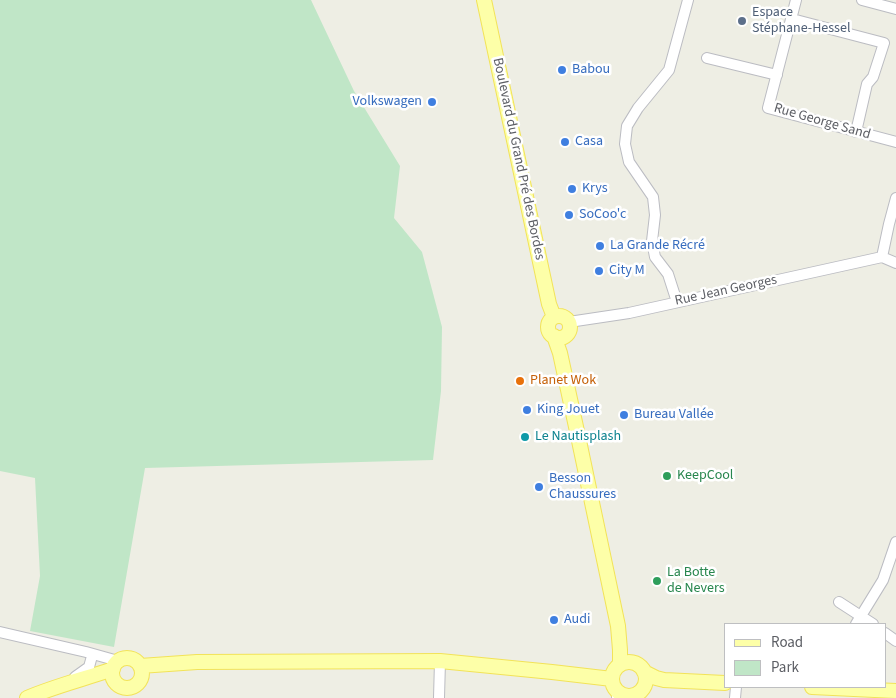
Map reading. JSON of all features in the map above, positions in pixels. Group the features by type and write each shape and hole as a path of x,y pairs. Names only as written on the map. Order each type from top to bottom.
{"main road":[{"name":"Boulevard du Grand Pré des Bordes","path":"484,0 549,304 554,317 549,325 550,332 563,331"},
{"path":"554,317 564,317 560,353 626,663"},
{"path":"27,698 82,680 124,674 149,673 178,664 196,662 440,661 560,672 621,692 641,690 644,686 664,680"},
{"path":"621,692 613,673 615,668 626,663 641,667 646,676 644,686"},
{"path":"644,672 664,680 724,683"},
{"path":"846,688 896,691"}],"street":[{"path":"677,302 668,274 655,257 652,241 655,215 653,198 628,162 625,144 627,126 638,108 669,70 688,0"},
{"name":"Rue George Sand","path":"796,0 768,108 896,142"},
{"path":"862,0 896,9"},
{"path":"792,20 884,43 873,77 867,84 856,132"},
{"path":"707,58 777,75"},
{"path":"896,198 882,257 896,263"},
{"name":"Rue Jean Georges","path":"563,331 612,316 882,257"},
{"path":"839,602 858,620 883,580 896,545"},
{"path":"0,632 89,654 124,674"},
{"path":"886,634 896,642"},
{"path":"66,684 89,667 89,654"},
{"path":"439,698 440,661"}],"green space":[{"path":"0,0 311,0 354,91 400,166 394,218 422,252 442,327 441,391 433,460 145,468 114,647 30,631 40,576 35,478 0,471"}],"place":[{"name":"Espace Stéphane-Hessel","path":"742,21"},
{"name":"Babou","path":"562,70"},
{"name":"Volkswagen","path":"432,102"},
{"name":"Casa","path":"565,142"},
{"name":"Krys","path":"572,189"},
{"name":"SoCoo'c","path":"569,215"},
{"name":"La Grande Récré","path":"600,246"},
{"name":"City M","path":"599,271"},
{"name":"Planet Wok","path":"520,381"},
{"name":"King Jouet","path":"527,410"},
{"name":"Bureau Vallée","path":"624,415"},
{"name":"Le Nautisplash","path":"525,437"},
{"name":"KeepCool","path":"667,476"},
{"name":"Besson Chaussures","path":"539,487"},
{"name":"La Botte de Nevers","path":"657,581"},
{"name":"Audi","path":"554,620"}]}
